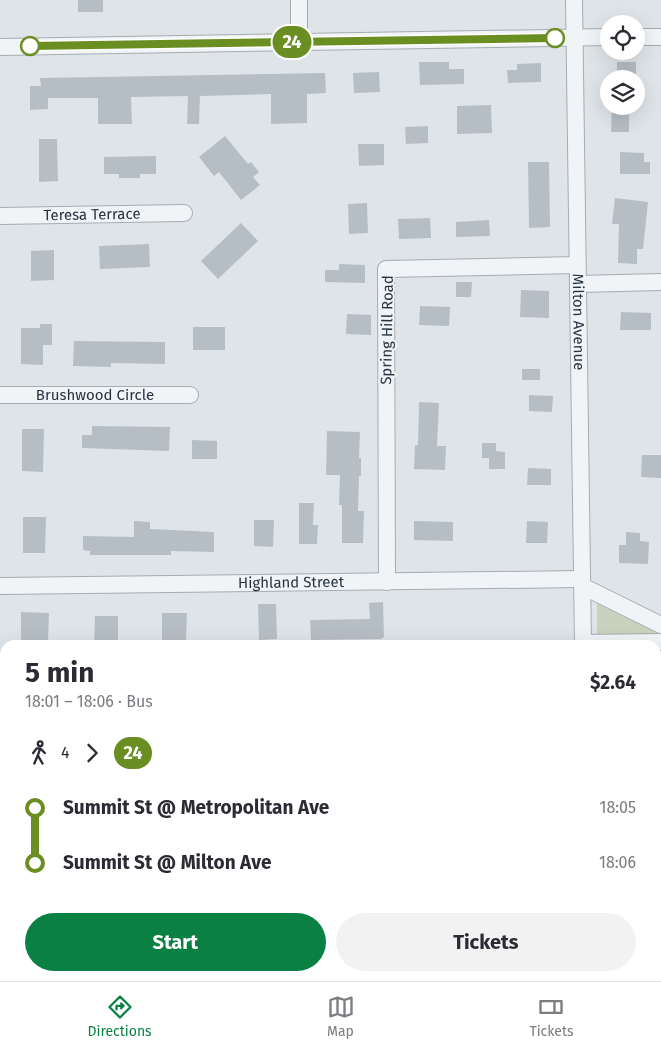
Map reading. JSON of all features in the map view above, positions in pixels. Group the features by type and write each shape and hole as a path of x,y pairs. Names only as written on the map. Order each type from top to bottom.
{"street":[{"path":"299,0 299,42"},
{"name":"Milton Avenue","path":"574,0 583,640"},
{"path":"645,37 661,37"},
{"path":"0,47 600,38"},
{"name":"Teresa Terrace","path":"0,216 184,213"},
{"name":"Spring Hill Road","path":"387,582 386,269 577,265"},
{"path":"578,284 661,282"},
{"name":"Brushwood Circle","path":"0,395 190,395"},
{"name":"Highland Street","path":"0,586 387,582 582,583 661,625"}],"green space":[{"path":"597,603 660,634 597,635"}],"building":[{"path":"78,0 103,0 103,12 78,12"},
{"path":"419,62 449,62 449,69 464,69 464,84 420,85"},
{"path":"617,62 636,62 636,70 617,70"},
{"path":"541,63 541,82 508,83 507,70 517,70 517,64"},
{"path":"379,72 380,92 354,93 353,73"},
{"path":"325,73 326,93 307,94 307,123 271,124 271,94 200,96 199,124 187,124 188,96 131,97 132,124 98,124 98,98 48,98 48,109 30,110 30,86 41,86 40,78"},
{"path":"491,105 492,133 457,134 457,106"},
{"path":"612,115 629,115 629,132 611,132"},
{"path":"428,126 428,143 406,144 405,127"},
{"path":"225,136 248,164 251,162 259,172 253,177 260,185 241,200 219,172 214,176 199,157"},
{"path":"39,139 57,139 58,181 39,182"},
{"path":"358,144 384,144 384,165 359,166"},
{"path":"620,152 644,153 644,162 650,162 650,174 620,174"},
{"path":"156,156 156,174 140,174 140,178 119,178 119,174 104,174 104,157"},
{"path":"528,162 549,162 550,227 529,228"},
{"path":"615,198 648,202 643,249 637,249 637,264 618,263 619,224 612,224"},
{"path":"367,203 368,233 349,234 348,204"},
{"path":"430,218 431,238 399,239 398,219"},
{"path":"489,220 490,236 456,237 456,222"},
{"path":"241,223 258,241 218,279 201,261"},
{"path":"149,244 150,267 100,269 99,246"},
{"path":"54,250 54,280 31,281 31,251"},
{"path":"339,264 365,265 365,283 325,282 325,270 339,270"},
{"path":"456,282 472,282 471,297 456,297"},
{"path":"521,290 549,291 549,318 520,317"},
{"path":"420,306 450,307 449,326 419,325"},
{"path":"621,312 651,313 651,330 620,330"},
{"path":"347,314 371,315 371,335 346,334"},
{"path":"40,324 52,324 52,345 43,345 43,365 21,364 21,328 40,328"},
{"path":"193,327 225,327 225,350 193,350"},
{"path":"74,341 165,342 165,364 111,363 111,367 73,366"},
{"path":"522,369 540,369 540,380 522,380"},
{"path":"529,395 553,396 552,412 529,411"},
{"path":"419,402 439,403 437,446 446,446 445,470 414,469 415,445 418,445"},
{"path":"92,426 170,427 169,451 82,448 82,435 92,435"},
{"path":"22,429 44,429 43,472 22,471"},
{"path":"327,431 360,432 359,458 361,458 361,476 359,476 358,511 364,511 363,543 342,543 342,505 339,505 340,475 326,475"},
{"path":"192,440 217,441 217,459 192,459"},
{"path":"482,443 496,443 496,451 505,452 505,469 489,469 489,458 482,458"},
{"path":"642,455 661,455 661,478 641,477"},
{"path":"528,468 551,469 551,485 527,485"},
{"path":"299,503 314,503 313,525 318,525 317,544 299,544"},
{"path":"23,517 46,517 45,553 23,553"},
{"path":"254,520 274,520 273,547 254,546"},
{"path":"134,521 150,522 150,529 214,532 214,552 171,551 171,555 90,555 90,551 83,550 83,536 134,537"},
{"path":"414,521 453,522 453,541 414,540"},
{"path":"527,521 548,522 547,543 526,543"},
{"path":"626,532 640,533 640,541 649,542 648,564 619,563 619,545 626,545"},
{"path":"383,602 384,637 381,639 311,640 310,620 370,619 369,603"},
{"path":"258,604 276,604 277,639 259,640"},
{"path":"21,612 49,613 48,640 21,640"},
{"path":"162,613 187,613 186,640 162,640"},
{"path":"95,616 118,616 118,640 94,640"}],"bus line":[{"name":"24","path":"30,46 555,38"}]}
